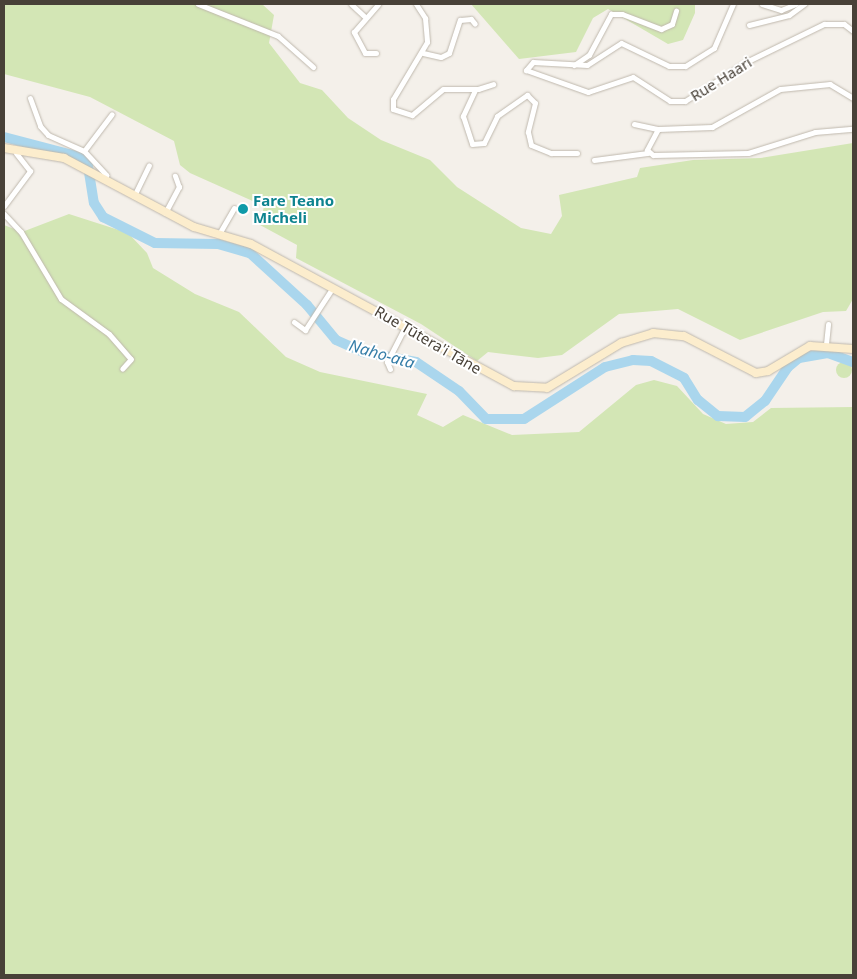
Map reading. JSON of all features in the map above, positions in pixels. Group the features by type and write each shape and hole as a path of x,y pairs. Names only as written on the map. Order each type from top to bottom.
{"street":[{"path":"198,4 278,36 313,67"},
{"path":"351,4 364,16"},
{"path":"376,53 367,54 354,35 364,16 378,4"},
{"path":"416,4 426,25 423,53 393,99 394,110 412,115 443,89 474,90 493,84"},
{"name":"Rue Haari","path":"733,4 714,48 685,66 669,66 622,43 587,65 533,62 526,70 588,92 633,77 670,101 685,101 748,62 824,24 844,24 853,30"},
{"path":"762,4 781,10 796,4"},
{"path":"749,25 789,15 804,4"},
{"path":"574,65 589,55 611,14 622,14 661,29 672,24 676,11"},
{"path":"423,53 441,57 448,53 460,20 471,19 476,24"},
{"path":"634,124 658,129 712,127 765,96 798,85 830,84 853,98"},
{"path":"474,90 463,116 472,144 484,144 497,116 527,96 535,103 528,132 532,146 577,153"},
{"path":"30,98 38,123 48,134 84,151 106,175 106,181"},
{"path":"84,151 112,114"},
{"path":"648,153 658,129"},
{"path":"594,160 648,153 748,153 815,132 853,130"},
{"name":"Rue Tūtera'i Tāne","path":"4,148 16,153 43,153 78,165 165,213 251,244 334,286 406,325 494,379 536,390 558,382 620,343 653,333 676,333 756,373 768,371 810,346 826,344 853,349"},
{"path":"4,206 30,171 16,153"},
{"path":"134,196 149,165"},
{"path":"165,213 179,187 175,176"},
{"path":"219,234 234,208"},
{"path":"4,214 22,232 61,299 109,334 131,359 122,369"},
{"path":"294,322 305,330 334,286"},
{"path":"826,344 828,324"},
{"path":"390,369 387,362 406,325"}],"green space":[{"path":"4,4 262,4 274,15 269,43 300,83 322,90 348,118 381,140 430,160 457,187 521,228 551,234 562,216 559,195 637,177 640,168 693,160 761,158 853,143 853,299 846,311 823,312 740,340 678,309 619,314 562,355 538,358 488,352 477,361 421,324 296,258 297,245 260,225 264,206 190,173 180,165 174,141 90,97 4,74"},
{"path":"471,4 695,4 695,13 683,40 668,44 608,9 593,18 576,52 519,59"},
{"path":"69,214 128,233 147,253 153,268 195,294 239,312 286,357 320,372 427,394 417,415 443,427 463,415 512,435 579,432 636,385 654,380 677,386 703,414 726,424 753,422 771,408 853,407 853,975 4,975 4,225 22,232"},
{"path":"844,362 850,364 852,370 850,376 844,378 838,376 836,370 838,364"}],"waterway":[{"name":"Naho-ata","path":"4,137 80,157 88,166 94,203 103,217 155,243 218,244 250,253 307,305 336,340 363,352 416,362 459,391 486,419 524,419 605,367 633,360 651,361 684,378 698,400 718,416 745,417 765,401 787,368 799,358 828,353 853,362"}],"place":[{"name":"Fare Teano Micheli","path":"243,209"}]}
